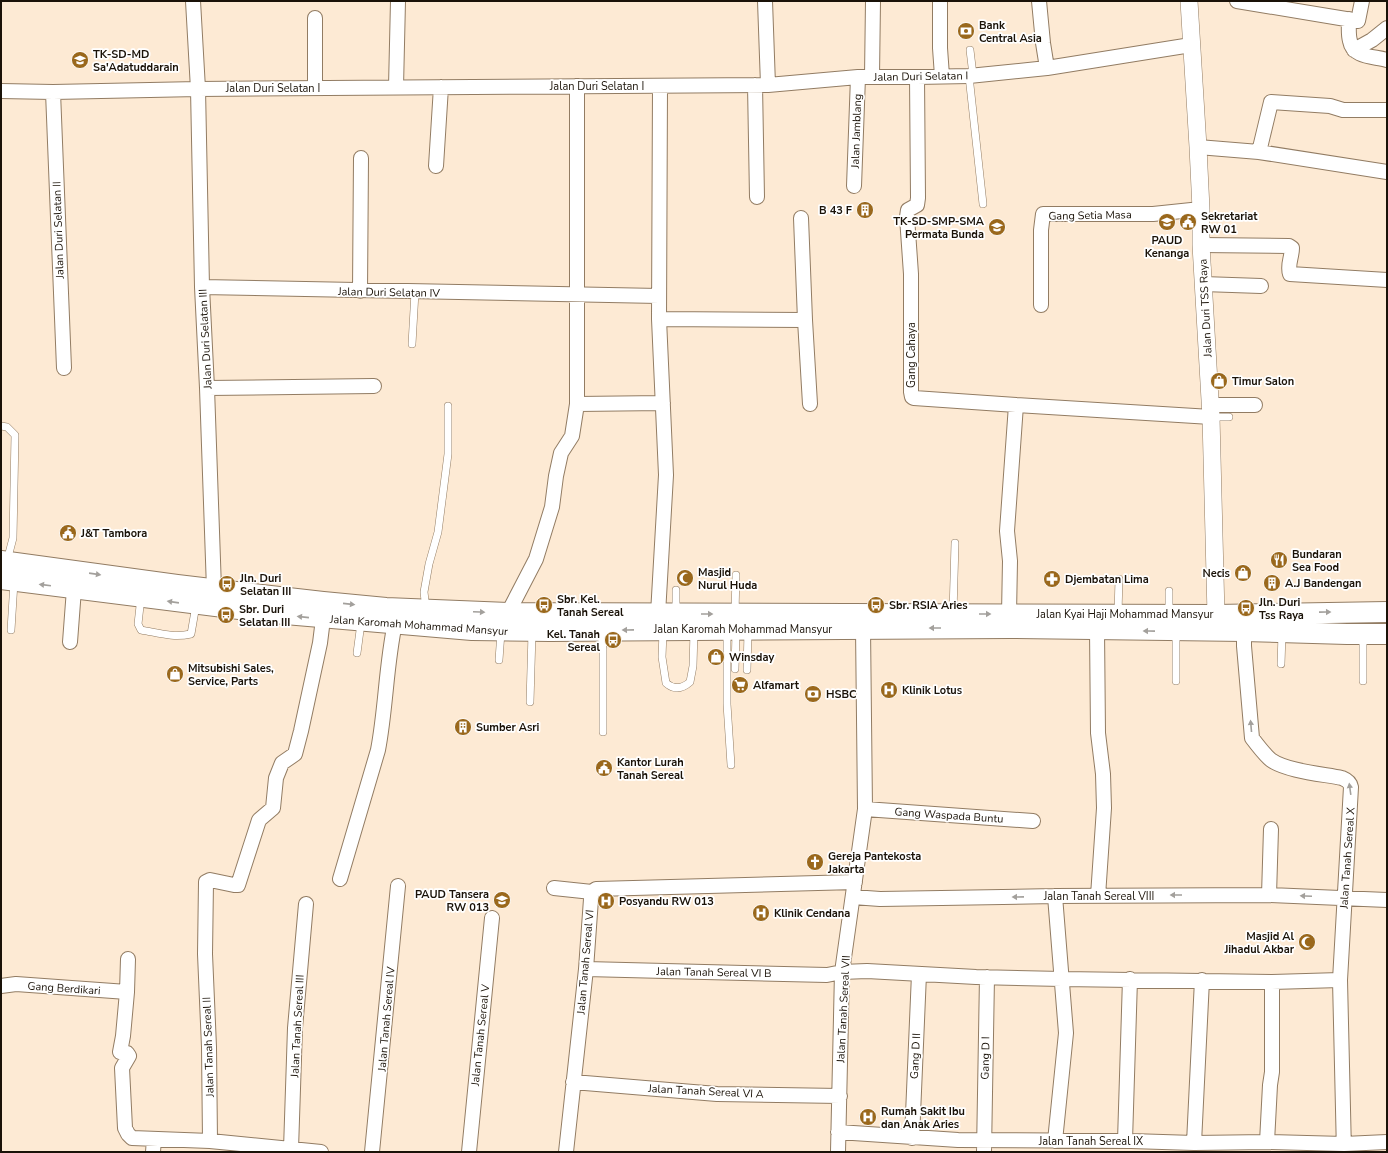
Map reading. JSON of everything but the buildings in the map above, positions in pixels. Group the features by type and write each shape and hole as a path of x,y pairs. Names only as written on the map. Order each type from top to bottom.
{"main road":[{"name":"Jalan Karomah Mohammad Mansyur","path":"6,572 208,600"},
{"name":"Jalan Karomah Mohammad Mansyur","path":"6,572 74,589 141,597 262,604 426,609 505,622 532,631 601,622"},
{"name":"Jalan Karomah Mohammad Mansyur","path":"262,604 323,619 362,620 472,630 505,622 601,622 666,619 736,625"},
{"name":"Jalan Kyai Haji Mohammad Mansyur","path":"863,621 1009,628 1097,630 1172,623 1244,623 1387,612"},
{"name":"Jalan Kyai Haji Mohammad Mansyur","path":"863,621 953,614 1118,614 1172,623"},
{"name":"Jalan Karomah Mohammad Mansyur","path":"666,619 694,630 736,625 863,621"},
{"name":"Jalan Kyai Haji Mohammad Mansyur","path":"1244,623 1282,632 1387,634"}],"street":[{"name":"Jalan Duri Selatan III","path":"192,1 198,89 202,287 207,388 208,600"},
{"path":"396,87 398,1"},
{"path":"758,197 765,1"},
{"name":"Jalan Jamblang","path":"854,186 873,1"},
{"path":"940,1 940,48 942,76"},
{"path":"1039,1 1047,68"},
{"name":"Jalan Duri TSS Raya","path":"1189,1 1211,411 1216,623"},
{"path":"1237,1 1304,6 1349,19 1359,20 1362,1"},
{"path":"315,18 315,88"},
{"path":"1349,19 1350,42 1354,50 1362,55 1387,60"},
{"path":"1354,50 1372,40 1387,28"},
{"name":"Jalan Duri Selatan I","path":"1,91 53,92 441,86 660,87 761,85 865,76 971,76 1047,68 1191,45"},
{"name":"Gang Cahaya","path":"917,77 918,198 917,205 908,210 907,217 911,274 912,397 1016,405"},
{"path":"436,166 441,86"},
{"path":"505,622 536,559 552,508 556,476 561,453 572,436 577,404 577,86"},
{"path":"660,87 659,319 666,475 666,619"},
{"name":"Jalan Duri Selatan II","path":"53,92 64,368"},
{"path":"1259,152 1271,102 1330,106 1343,110 1387,110"},
{"path":"1198,147 1259,152 1387,172"},
{"path":"360,291 362,158"},
{"name":"Gang Setia Masa","path":"1041,305 1041,230 1043,214 1153,214 1201,209"},
{"path":"801,218 810,404"},
{"path":"1201,245 1235,244 1289,246 1292,248 1288,269 1290,274 1387,280"},
{"path":"1203,284 1261,286"},
{"name":"Jalan Duri Selatan IV","path":"202,287 576,296 659,296"},
{"path":"659,319 805,320"},
{"path":"207,388 374,386"},
{"path":"577,404 663,403"},
{"path":"1009,614 1010,561 1007,531 1016,405 1211,411 1256,405"},
{"path":"70,642 74,589"},
{"name":"Jalan Tanah Sereal II","path":"210,1141 209,1047 205,954 206,882 210,880 238,885 259,820 273,808 276,778 282,763 295,754 320,643 323,619"},
{"name":"Jalan Tanah Sereal VII","path":"838,1152 842,972 865,809 863,621"},
{"path":"340,879 378,750 382,728 391,642 395,623"},
{"name":"Jalan Tanah Sereal X","path":"1244,623 1244,646 1252,738 1270,759 1281,766 1342,778 1350,783 1352,792 1340,980 1344,1148"},
{"path":"1097,630 1098,734 1103,774 1104,808 1098,896"},
{"name":"Gang Waspada Buntu","path":"865,809 1033,821"},
{"path":"1268,895 1270,830"},
{"path":"554,888 592,892 596,889 855,882"},
{"name":"Jalan Tanah Sereal IV","path":"372,1152 398,886"},
{"name":"Jalan Tanah Sereal VI","path":"566,1152 586,969 592,892"},
{"name":"Jalan Tanah Sereal VIII","path":"852,897 880,899 1268,895 1387,900"},
{"path":"1055,896 1066,1033 1055,1141"},
{"name":"Jalan Tanah Sereal III","path":"291,1149 295,1028 306,904"},
{"name":"Jalan Tanah Sereal V","path":"469,1152 492,918"},
{"path":"128,959 123,1036 119,1049 120,1052 127,1053 129,1056 122,1068 125,1128 132,1138 153,1146 210,1141 321,1152"},
{"name":"Jalan Tanah Sereal VI B","path":"586,969 827,975 842,972 867,971 987,977 1130,980 1272,982 1340,980"},
{"name":"Gang D II","path":"912,1138 919,974"},
{"name":"Gang D I","path":"983,1146 987,977"},
{"path":"1130,980 1130,1144"},
{"path":"1194,1143 1202,980"},
{"path":"1267,1142 1272,1072 1272,982"},
{"name":"Gang Berdikari","path":"1,986 16,984 127,992"},
{"name":"Jalan Tanah Sereal VI A","path":"573,1082 717,1094 840,1096"},
{"name":"Jalan Tanah Sereal IX","path":"838,1132 958,1140 983,1146 1055,1141 1130,1144 1267,1142 1344,1148 1387,1142"}],"lane":[{"path":"970,50 983,204"},
{"path":"412,344 415,292"},
{"path":"426,609 424,592 429,564 438,532 448,454 448,406"},
{"path":"1211,411 1229,417"},
{"path":"1,426 7,427 14,435 13,538 6,572 11,630"},
{"path":"953,614 955,543"},
{"path":"735,669 736,574"},
{"path":"1118,614 1119,579"},
{"path":"676,590 666,619 662,657 666,683 674,688 683,687 690,682 693,666 694,630"},
{"path":"1169,591 1176,681"},
{"path":"141,597 138,624 141,630 179,637 191,634 208,600"},
{"path":"357,653 362,620"},
{"path":"499,660 505,622"},
{"path":"601,622 603,732"},
{"path":"736,625 747,670"},
{"path":"731,765 727,704 736,625"},
{"path":"530,702 532,631"},
{"path":"1281,664 1282,632"},
{"path":"1363,681 1364,634"}],"place":[{"name":"Bank Central Asia","path":"966,31"},
{"name":"TK-SD-MD Sa'Adatuddarain","path":"80,60"},
{"name":"B 43 F","path":"865,210"},
{"name":"PAUD Kenanga","path":"1167,222"},
{"name":"Sekretariat RW 01","path":"1188,222"},
{"name":"TK-SD-SMP-SMA Permata Bunda","path":"997,227"},
{"name":"Timur Salon","path":"1219,381"},
{"name":"J&T Tambora","path":"68,533"},
{"name":"Bundaran Sea Food","path":"1279,560"},
{"name":"Necis","path":"1243,573"},
{"name":"Masjid Nurul Huda","path":"685,578"},
{"name":"Djembatan Lima","path":"1052,579"},
{"name":"A.J Bandengan","path":"1272,583"},
{"name":"Jln. Duri Selatan III","path":"227,584"},
{"name":"Sbr. Kel. Tanah Sereal","path":"544,605"},
{"name":"Sbr. RSIA Aries","path":"876,605"},
{"name":"Jln. Duri Tss Raya","path":"1246,608"},
{"name":"Sbr. Duri Selatan III","path":"226,615"},
{"name":"Kel. Tanah Sereal","path":"613,640"},
{"name":"Winsday","path":"716,657"},
{"name":"Mitsubishi Sales, Service, Parts","path":"175,674"},
{"name":"Alfamart","path":"740,685"},
{"name":"Klinik Lotus","path":"889,690"},
{"name":"HSBC","path":"813,694"},
{"name":"Sumber Asri","path":"463,727"},
{"name":"Kantor Lurah Tanah Sereal","path":"604,768"},
{"name":"Gereja Pantekosta Jakarta","path":"815,862"},
{"name":"PAUD Tansera RW 013","path":"502,900"},
{"name":"Posyandu RW 013","path":"606,901"},
{"name":"Klinik Cendana","path":"761,913"},
{"name":"Masjid Al Jihadul Akbar","path":"1307,942"},
{"name":"Rumah Sakit Ibu dan Anak Aries","path":"868,1117"}]}
